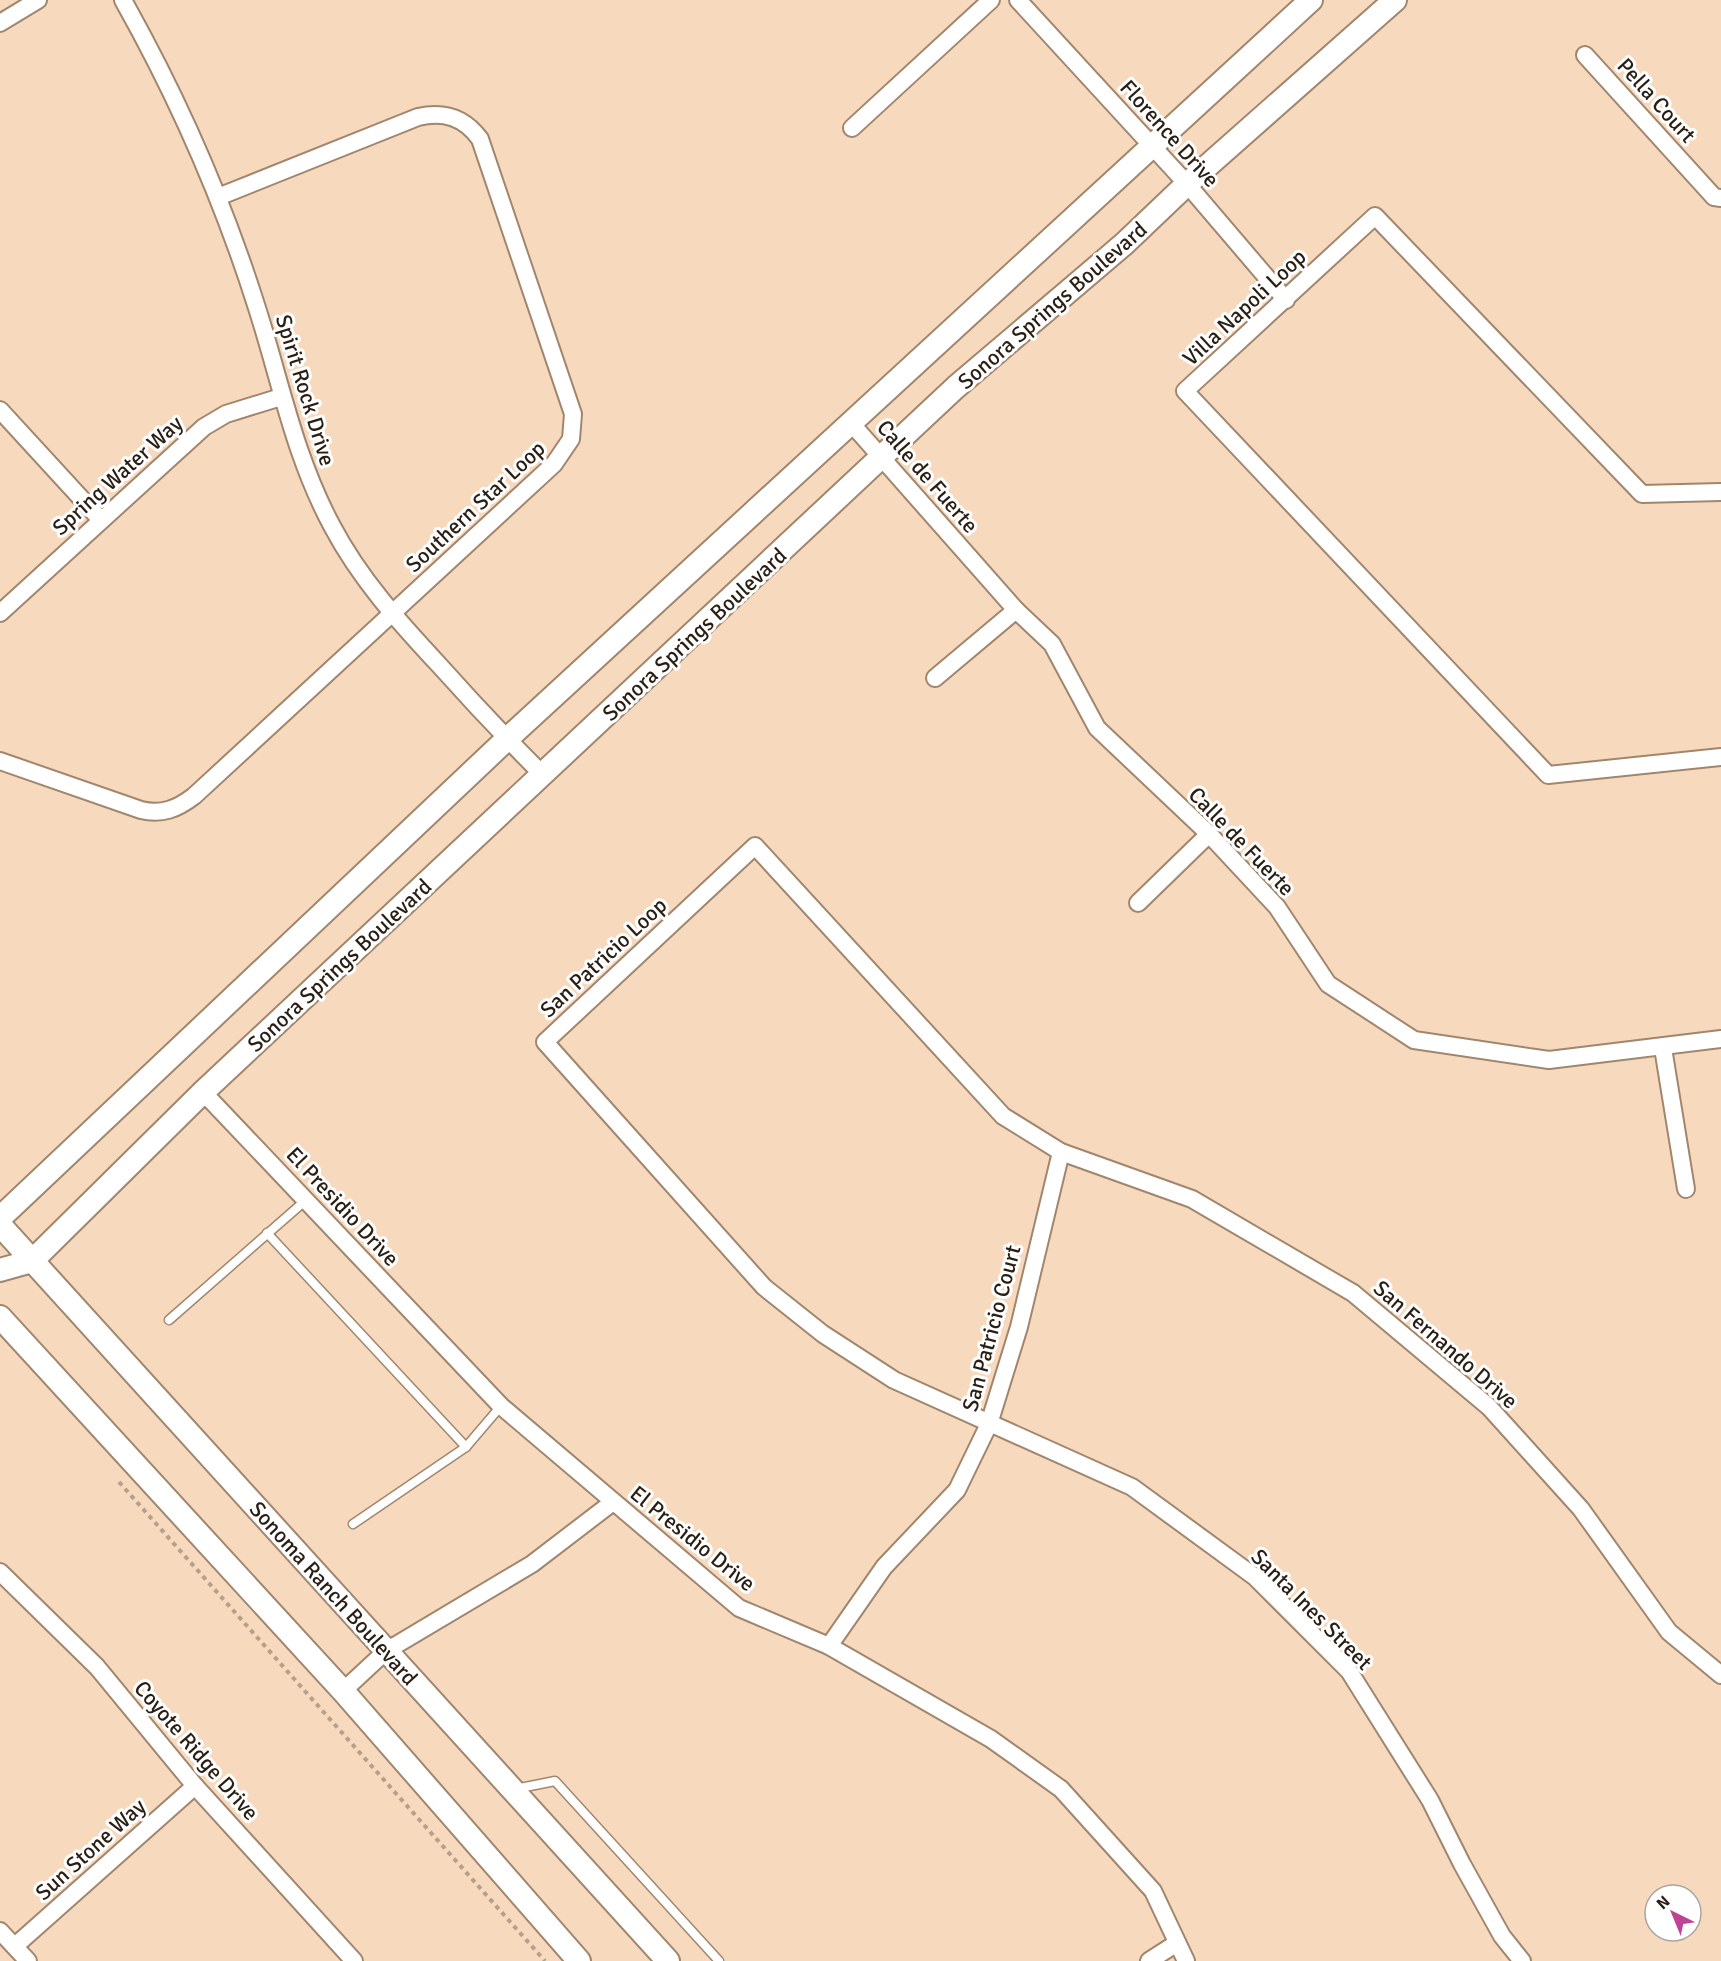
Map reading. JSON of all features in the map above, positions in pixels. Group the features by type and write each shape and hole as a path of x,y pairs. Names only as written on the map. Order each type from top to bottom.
{"street":[{"path":"0,23 38,0"},
{"name":"Spirit Rock Drive","path":"123,0 171,92 219,197 259,314 281,397 306,471 327,518 353,562 392,614 543,775"},
{"path":"852,128 991,0"},
{"name":"Florence Drive","path":"1018,0 1187,184 1286,300"},
{"name":"Sonora Springs Boulevard","path":"0,1218 507,739 1311,0"},
{"name":"Sonora Springs Boulevard","path":"32,1261 203,1092 956,387 1124,244 1187,184 1395,0"},
{"name":"Pella Court","path":"1586,55 1714,197 1721,198"},
{"name":"Southern Star Loop","path":"0,761 141,810 169,811 194,796 392,614 554,464 572,440 573,414 480,139 459,119 440,114 429,115 219,197"},
{"name":"Villa Napoli Loop","path":"1721,492 1642,494 1375,216 1185,391 1548,775 1721,757"},
{"name":"Spring Water Way","path":"0,613 204,427 226,414 281,397"},
{"path":"0,410 101,520"},
{"name":"Calle de Fuerte","path":"851,423 1016,610 1052,644 1096,728 1209,834 1277,907 1328,984 1414,1040 1549,1060 1721,1040"},
{"path":"935,678 1016,610"},
{"path":"1138,903 1209,834"},
{"name":"San Patricio Loop","path":"989,1424 894,1380 824,1334 764,1287 545,1042 755,846 1003,1116 1061,1152"},
{"path":"1663,1048 1686,1189"},
{"name":"El Presidio Drive","path":"203,1092 501,1406 739,1608 829,1646 991,1739 1061,1790 1153,1891 1186,1961"},
{"name":"San Patricio Court","path":"829,1646 884,1567 957,1490 989,1424 1019,1327 1061,1152"},
{"name":"San Fernando Drive","path":"1061,1152 1192,1199 1353,1293 1489,1407 1581,1509 1669,1632 1721,1675"},
{"name":"Sonoma Ranch Boulevard","path":"0,1225 668,1961"},
{"path":"0,1269 32,1261"},
{"path":"0,1317 343,1691 579,1961"},
{"name":"Santa Ines Street","path":"989,1424 1132,1487 1255,1577 1349,1671 1430,1800 1502,1936 1522,1961"},
{"path":"343,1691 386,1651 532,1563 613,1502"},
{"name":"Coyote Ridge Drive","path":"0,1572 97,1667 195,1786 354,1961"},
{"name":"Sun Stone Way","path":"15,1946 195,1786"},
{"path":"0,1931 28,1961"},
{"path":"1149,1961 1177,1943"}],"lane":[{"path":"169,1320 306,1200"},
{"path":"267,1233 466,1447"},
{"path":"353,1524 466,1447 501,1406"},
{"path":"512,1789 555,1781 719,1961"}],"path":[{"path":"115,1477 545,1961"}]}
